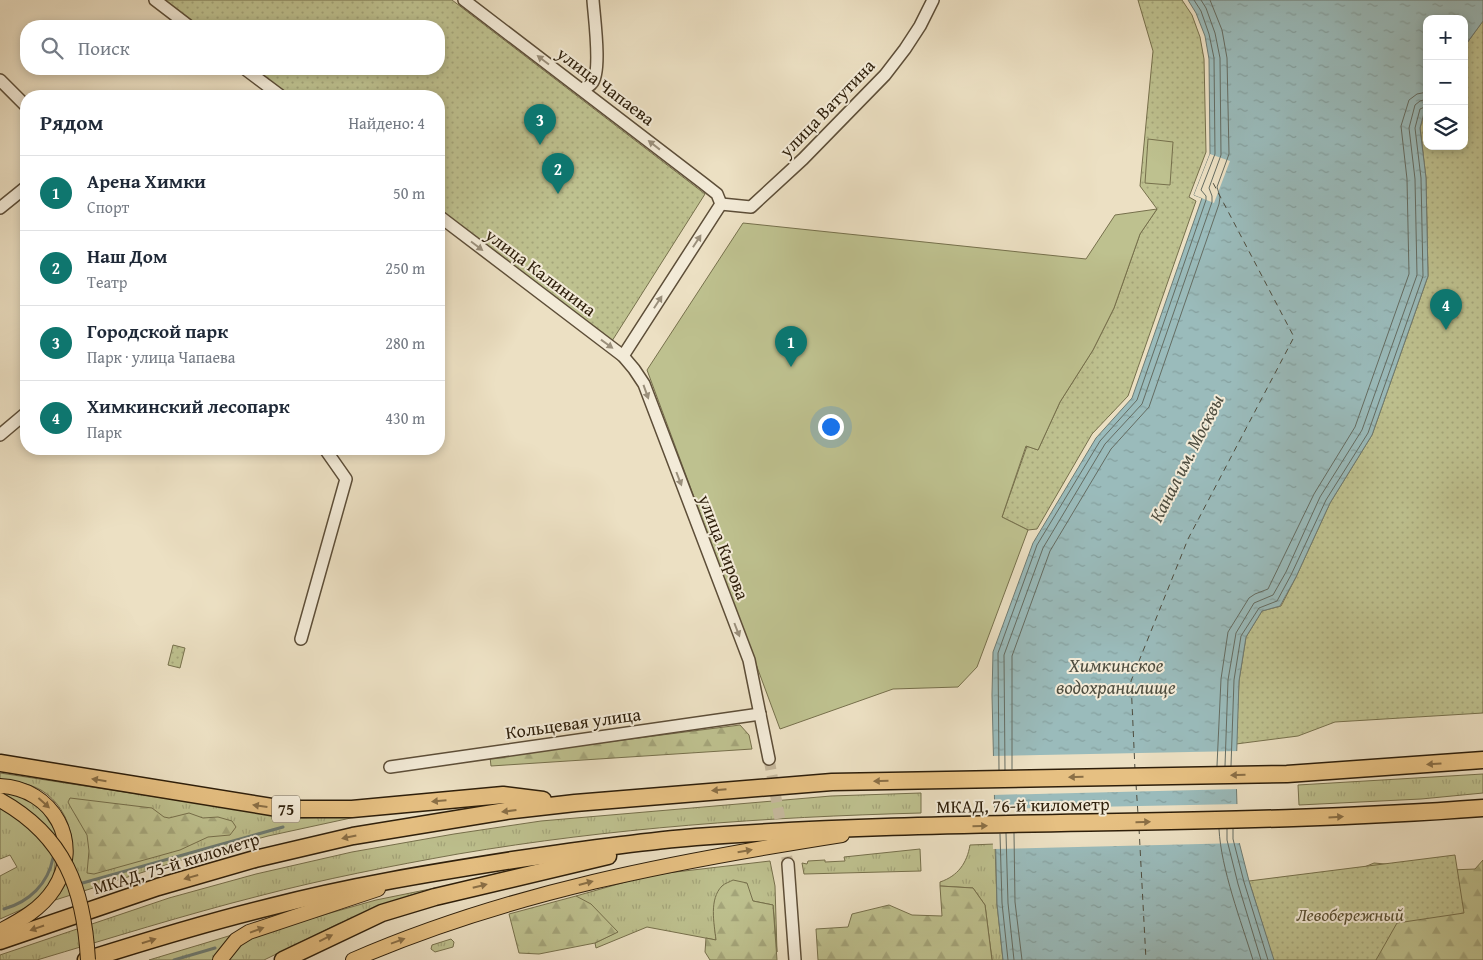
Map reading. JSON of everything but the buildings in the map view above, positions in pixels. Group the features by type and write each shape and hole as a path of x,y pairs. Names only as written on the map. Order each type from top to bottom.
{"highway":[{"name":"МКАД, 76-й километр","path":"575,803 832,782 1287,774 1483,760"},
{"name":"75","path":"0,764 284,809 352,809 503,795 575,803"},
{"name":"МКАД, 75-й километр","path":"0,941 158,886 255,859 353,836 506,811 575,803"},
{"name":"МКАД, 76-й километр","path":"425,874 565,852 693,838 892,827 1287,819 1483,808"},
{"path":"283,960 382,913 435,896 693,838"},
{"path":"87,960 269,907 345,889 425,874"}],"main road":[{"path":"0,786 19,788 47,805 60,824 65,845 63,868 59,879 48,896 28,916 0,931"},
{"path":"0,800 19,811 33,823 56,847 62,857 80,901 86,934 87,960"},
{"path":"353,960 393,943 468,917 539,895 609,877 769,846 892,827"},
{"path":"220,960 236,940 249,932 425,874"}],"street":[{"path":"156,0 181,20"},
{"name":"улица Чапаева","path":"464,0 717,194 721,204"},
{"path":"582,89 591,85 597,65 593,0"},
{"name":"улица Ватутина","path":"721,204 751,207 804,159 885,75 920,26 933,0"},
{"path":"253,75 273,90"},
{"path":"0,80 20,100"},
{"path":"0,208 20,192"},
{"path":"623,356 721,204"},
{"name":"улица Калинина","path":"445,221 623,356"},
{"name":"улица Кирова","path":"623,356 644,384 748,660 769,759"},
{"path":"0,435 20,418"},
{"path":"301,639 346,479 329,455"},
{"name":"Кольцевая улица","path":"390,767 760,714"},
{"path":"788,864 795,960"}],"green space":[{"path":"164,0 452,0 705,194 612,341 445,215 445,90 282,90 262,75 445,75 445,20 191,20"},
{"path":"1138,0 1182,0 1192,15 1200,37 1204,59 1206,152 1189,197 1196,201 1128,396 1092,434 1037,529 1028,530 1002,517 1027,446 1038,450 1060,402 1093,350 1114,308 1140,234 1157,209 1140,186 1153,51"},
{"path":"1483,21 1483,713 1335,722 1298,736 1236,744 1239,681 1246,637 1262,611 1281,606 1330,503 1372,435 1428,276 1426,178 1420,128 1423,117 1423,150 1468,150 1468,42"},
{"path":"1148,139 1173,142 1170,185 1145,183"},
{"path":"1157,209 1140,234 1114,308 1093,350 1060,402 1038,450 1026,446 1002,517 1028,530 977,667 958,687 893,689 780,729 647,370 743,223 1086,259 1115,215"},
{"path":"173,645 185,648 180,668 168,665"},
{"path":"740,725 749,735 752,749 491,766 490,757"},
{"path":"0,773 275,815 302,818 360,816 268,836 194,856 52,901 62,890 68,877 71,863 71,835 67,822 61,809 41,790 21,783 0,780"},
{"path":"1483,774 1483,793 1421,799 1299,805 1298,785"},
{"path":"0,791 19,793 41,809 56,832 57,844 54,875 45,891 37,901 0,919 0,876 17,867 10,855 0,859"},
{"path":"921,793 921,813 805,817 689,825 573,837 458,854 333,878 259,896 37,960 0,960 0,955 169,898 256,874 352,852 541,821 831,796"},
{"path":"70,798 152,808 164,817 169,818 189,813 203,818 218,817 232,821 236,827 230,835 208,837 180,850 94,874 87,873 89,851 87,835 68,802"},
{"path":"995,844 997,904 1003,960 992,960 985,905 973,888 940,886 940,882 952,876 961,868 967,858 970,845"},
{"path":"920,849 921,871 804,874 802,863 807,864 808,861 825,860 825,862 845,861 844,857"},
{"name":"Левобережный","path":"1455,855 1464,913 1397,923 1376,960 1273,959 1249,881"},
{"name":"Левобережный","path":"1483,860 1483,960 1292,960 1362,868 1374,863 1451,870 1475,869"},
{"path":"770,861 775,886 777,952 773,905 753,901 723,885 715,905 716,940 647,927 596,948 595,943 617,932 576,896 650,875"},
{"path":"733,880 747,883 753,901 773,905 777,960 710,960 705,952 706,938 716,940 713,912 715,898 722,886"},
{"path":"940,886 973,888 985,905 992,960 818,960 816,929 848,927 852,914 889,905 912,915 942,916"},
{"path":"435,888 436,890 373,910 338,924 264,960 225,960 232,950 260,933 376,900"},
{"path":"576,896 591,904 618,932 595,943 539,954 519,953 509,914"},
{"path":"232,935 214,960 149,960"},
{"path":"451,939 454,942 453,947 435,952 431,949 432,945"}],"water":[{"name":"Химкинское водохранилище","path":"1188,0 1483,0 1483,21 1468,42 1468,15 1423,15 1423,117 1420,128 1426,178 1428,276 1372,435 1330,503 1296,577 1280,606 1262,611 1246,637 1239,681 1236,774 1238,838 1249,881 1274,960 1003,960 997,904 992,695 993,652 1033,543 1096,438 1132,398 1202,198 1194,195 1210,154 1209,59 1205,36 1196,13"}],"pier":[{"path":"1210,154 1230,161 1214,203 1194,195"},
{"path":"1239,751 1239,789 992,795 991,756"},
{"path":"1239,804 1242,843 993,849 992,809"}],"waterway":[{"path":"79,884 283,827"},
{"path":"4,909 22,902 36,891 47,876 53,858"},
{"path":"174,960 215,948"}],"ferry route":[{"path":"1135,770 1131,681 1188,539 1294,337 1211,179"},
{"path":"1136,784 1138,814"},
{"path":"1139,828 1146,960"}],"tunnel":[{"path":"769,759 788,864"}],"place":[{"name":"Городской парк","path":"540,145"},
{"name":"Наш Дом","path":"558,194"},
{"name":"Химкинский лесопарк","path":"1446,330"},
{"name":"Арена Химки","path":"791,367"}],"water label":[{"name":"Канал им. Москвы","path":"1186,458"}]}
